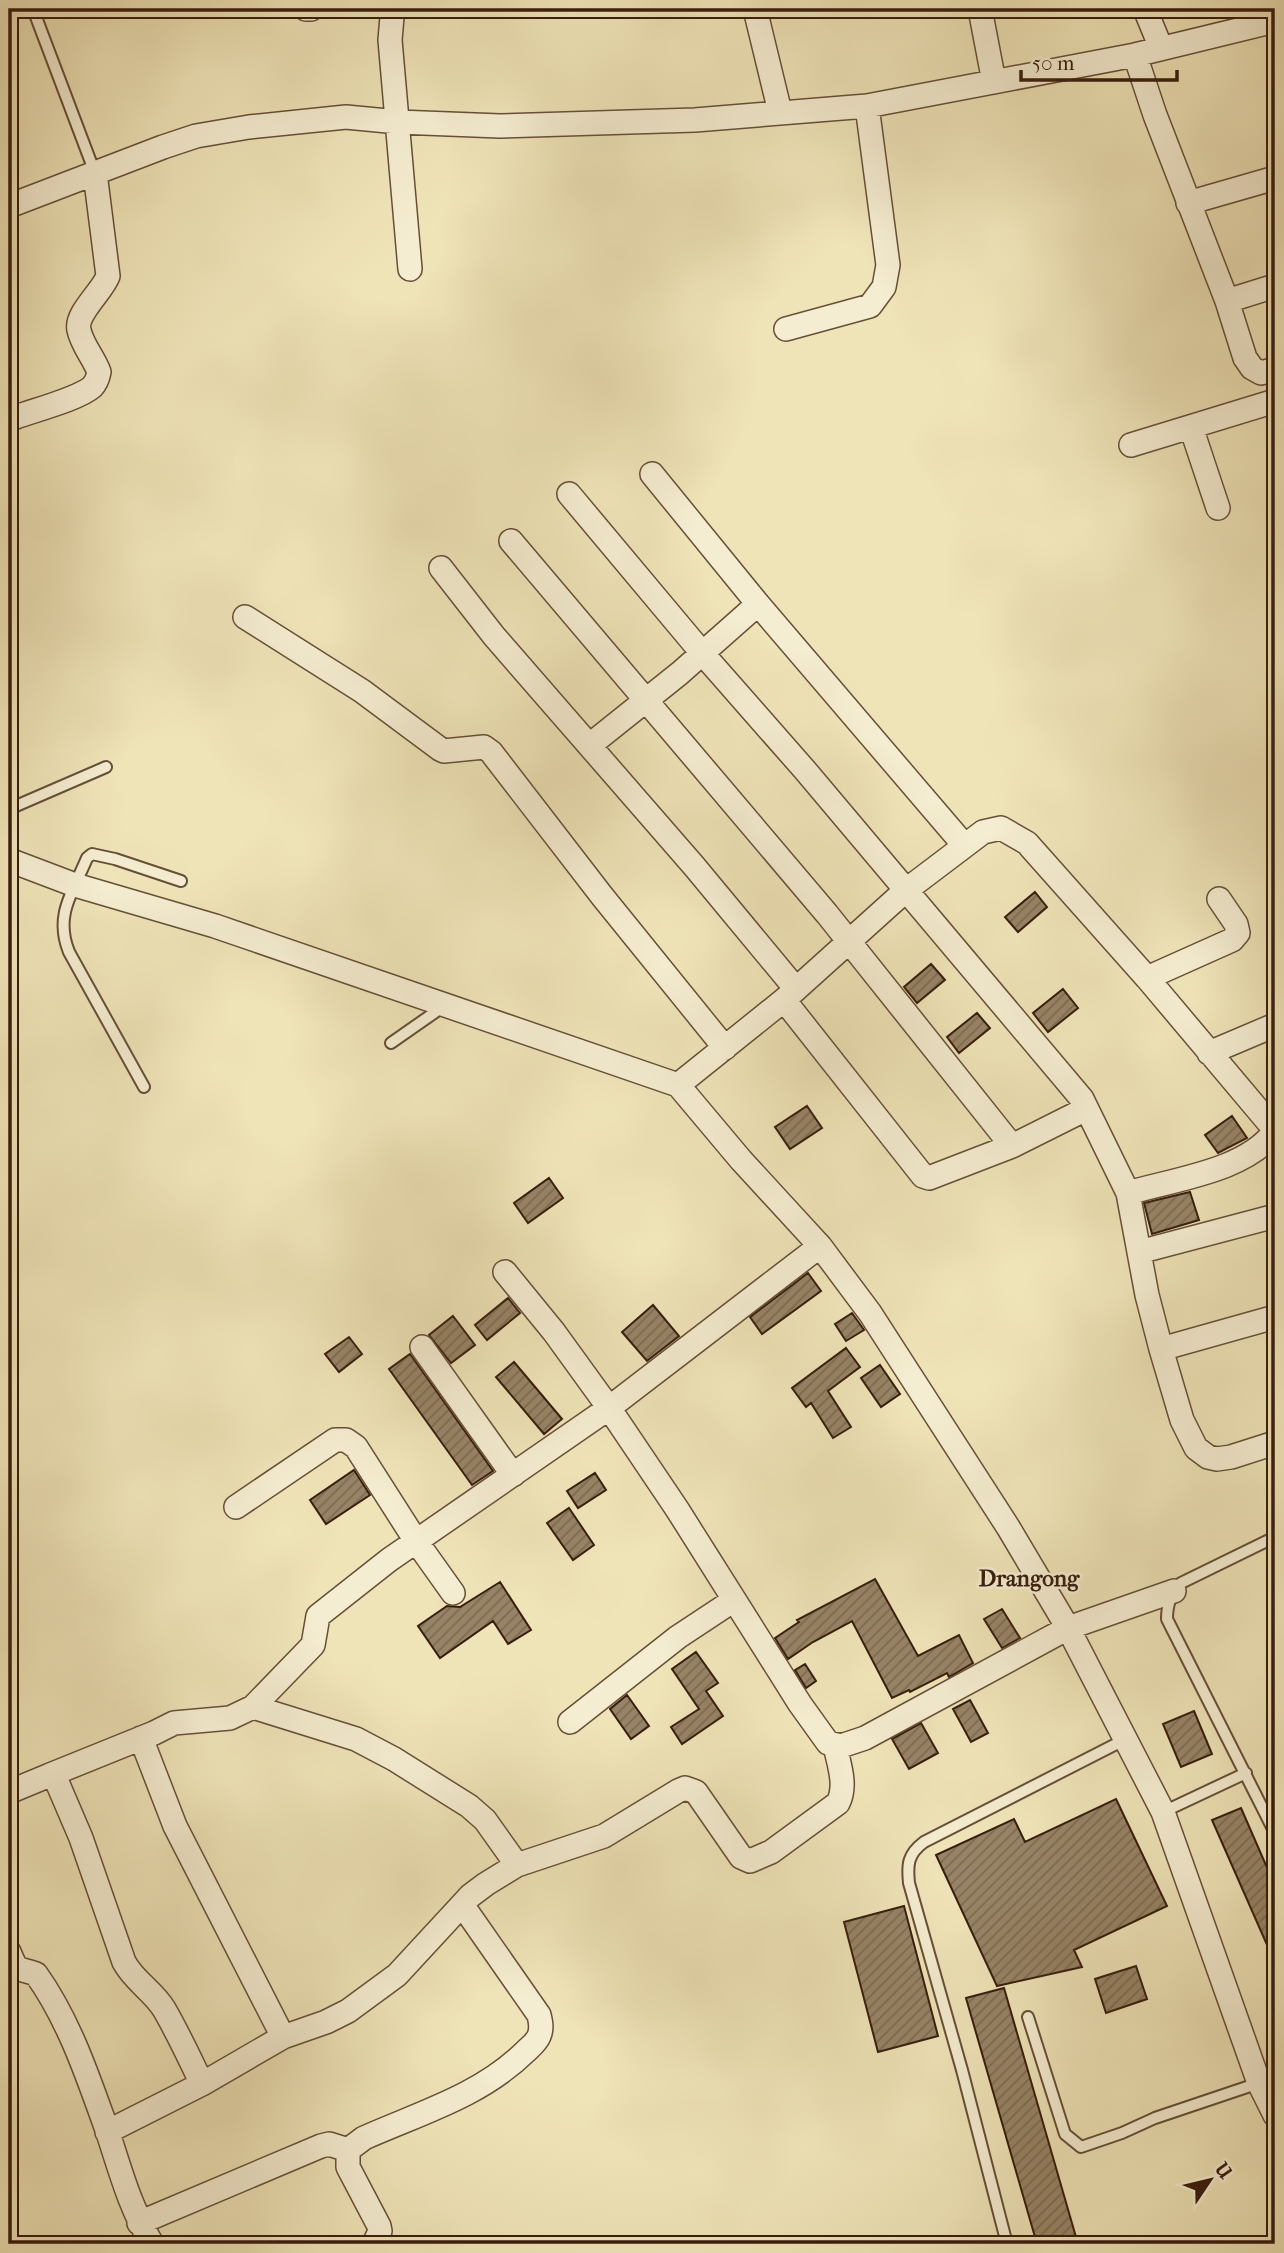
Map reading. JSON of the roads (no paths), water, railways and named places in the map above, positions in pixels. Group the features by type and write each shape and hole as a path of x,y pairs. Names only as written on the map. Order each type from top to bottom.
{"street":[{"path":"306,9 312,9"},
{"path":"390,9 393,17 390,40 410,269"},
{"path":"755,9 780,112"},
{"path":"980,9 994,82"},
{"path":"1145,9 1161,48"},
{"path":"9,206 195,136 249,127 346,117 500,126 695,120 867,106 1135,55 1275,22"},
{"path":"1135,55 1188,203 1227,301 1245,358 1252,368 1261,373 1275,369"},
{"path":"786,329 870,306 884,287 888,265 867,106"},
{"path":"16,417 76,395 93,387 98,379 99,372 79,332 78,323 104,287 108,276 95,173"},
{"path":"1188,203 1275,178"},
{"path":"1227,301 1275,286"},
{"path":"1130,445 1275,401"},
{"path":"1191,427 1218,508"},
{"path":"652,474 758,604 964,845"},
{"path":"569,494 1076,1091 1128,1193 1161,1349 1182,1420 1196,1448 1208,1457 1217,1459 1275,1443"},
{"path":"511,541 848,941 1012,1146"},
{"path":"441,568 494,636 590,746 790,994 925,1177 929,1178 1012,1146 1080,1112 1083,1106"},
{"path":"590,746 703,654 758,604"},
{"path":"245,617 362,691 440,749 444,751 484,747 491,752 602,896 725,1048"},
{"path":"678,1085 790,994 905,891 983,832 1001,828 1027,843 1147,978 1275,1130 1265,1144 1235,1163 1128,1193"},
{"path":"9,860 75,885 215,926 678,1085 741,1160 820,1246 870,1313 1008,1527 1068,1628 1163,1812 1267,2082 1275,2115"},
{"path":"1147,978 1232,940 1238,933 1236,924 1219,899"},
{"path":"1209,1053 1275,1025"},
{"path":"1139,1252 1275,1216"},
{"path":"9,1792 174,1723 230,1718 253,1707 313,1645 318,1616 416,1541 609,1408 820,1246"},
{"path":"505,1272 554,1332 609,1408 828,1743 835,1746 846,1745 865,1738 1068,1628 1174,1591"},
{"path":"1161,1349 1275,1317"},
{"path":"422,1347 513,1475"},
{"path":"236,1507 335,1440 346,1440 356,1447 416,1541 453,1592"},
{"path":"570,1722 678,1637 734,1600"},
{"path":"253,1707 356,1739 394,1759 469,1806 485,1820 517,1865"},
{"path":"141,1738 174,1826 283,2037"},
{"path":"107,2132 202,2084 283,2037 326,2022 371,1995 397,1975 470,1896 517,1865 604,1836 685,1788 696,1792 741,1857 750,1861 771,1852 838,1803 842,1785 835,1746"},
{"path":"50,1775 57,1782 81,1838 124,1962 130,1973 164,2009 202,2084"},
{"path":"348,2150 364,2138 484,2084 512,2064 540,2034 542,2027 539,2015 463,1906"},
{"path":"9,1952 14,1965 20,1970 37,1974 62,2018 139,2223 152,2244"},
{"path":"139,2223 321,2146 329,2144 348,2150"},
{"path":"348,2150 348,2167 379,2226 380,2231 374,2244"}],"lane":[{"path":"33,9 95,173"},
{"path":"9,809 106,767"},
{"path":"144,1087 64,938 63,915 87,858 96,854 181,881"},
{"path":"391,1043 444,1006"},
{"path":"1275,1537 1190,1578 1174,1591 1169,1601 1167,1619 1275,1833"},
{"path":"1007,2244 962,2070 909,1883 907,1860 924,1842 1126,1739"},
{"path":"1163,1812 1246,1773"},
{"path":"1028,2017 1065,2134 1081,2147 1267,2082"}],"district":[{"name":"Drangong","path":"1029,1578"}]}
